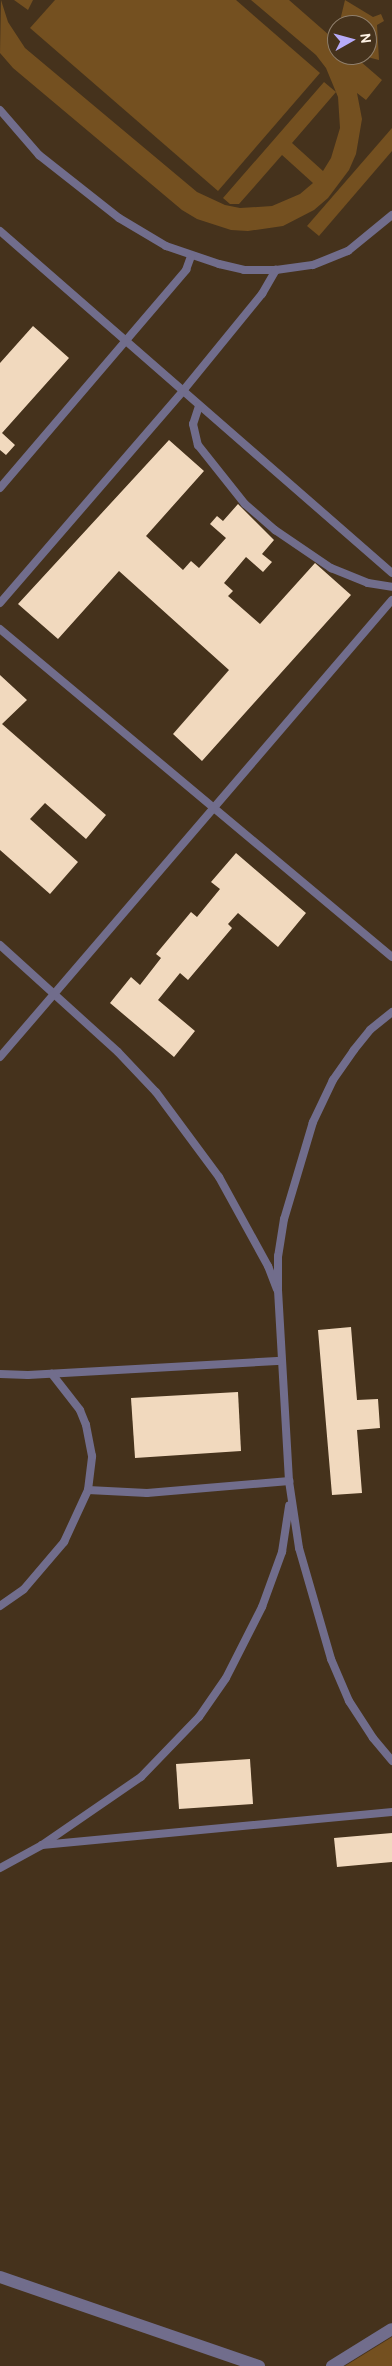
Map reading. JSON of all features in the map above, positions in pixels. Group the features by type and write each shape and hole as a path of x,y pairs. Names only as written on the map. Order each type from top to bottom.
{"street":[{"path":"0,2278 254,2365"},
{"path":"332,2366 392,2329"}],"lane":[{"path":"0,110 39,155 80,189 150,237 191,256 244,270 276,270 313,264 348,251 392,215"},
{"path":"0,231 182,392 392,573"},
{"path":"0,488 186,270 191,256"},
{"path":"0,603 182,392 262,294 276,270"},
{"path":"199,406 193,424 198,444 245,504 275,530 332,568 368,583 392,587"},
{"path":"0,1057 392,600"},
{"path":"0,629 213,809 392,956"},
{"path":"0,945 56,993 118,1052 156,1092 219,1176 268,1266 278,1293"},
{"path":"392,1012 370,1030 354,1050 333,1080 313,1122 284,1219 278,1256 278,1293 289,1481 298,1548 331,1659 349,1701 373,1738 392,1761"},
{"path":"0,1374 52,1374 282,1361"},
{"path":"0,1606 24,1589 64,1542 88,1490 92,1456 86,1425 80,1410 52,1374"},
{"path":"88,1490 147,1493 289,1481"},
{"path":"0,1868 42,1845 141,1777 200,1717 226,1678 262,1607 282,1552 291,1497"},
{"path":"42,1845 392,1812"}],"shaded area":[{"path":"1,0 8,22 25,48 197,192 225,205 240,208 272,206 300,194 313,183 282,155 239,204 230,204 223,198 324,82 336,92 326,68 316,55 251,0 289,0 327,33 327,65 365,65 382,80 366,100 357,93 362,119 356,154 349,170 328,198 314,210 283,226 248,231 231,230 197,219 182,210 13,68 0,53","holes":["336,92 340,128 331,158 323,171 292,143"]},
{"path":"14,0 33,0 28,10"},
{"path":"55,0 236,0 320,73 218,191 30,28"},
{"path":"345,0 370,15 341,15"},
{"path":"381,14 384,21 377,25 377,16"},
{"path":"377,25 379,60 377,60"},
{"path":"392,128 392,151 319,236 307,226"},
{"path":"392,2337 392,2366 345,2366"}],"building":[{"path":"33,326 69,358 2,433 15,445 6,455 0,450 0,363"},
{"path":"169,440 204,471 146,536 183,570 191,561 199,568 226,538 210,524 217,516 223,521 238,504 274,540 262,554 272,562 263,572 246,557 224,583 233,591 228,596 260,624 315,563 351,595 202,761 173,734 229,670 119,571 58,639 18,604"},
{"path":"0,675 27,700 2,724 106,815 86,839 45,803 30,819 78,862 50,894 0,850"},
{"path":"236,853 306,913 278,947 238,913 228,924 232,928 188,980 180,973 158,1000 195,1031 174,1057 110,1003 131,977 140,985 161,958 156,954 191,912 197,917 220,889 211,882"},
{"path":"351,1327 357,1400 378,1399 380,1428 357,1430 362,1493 332,1495 318,1330"},
{"path":"238,1392 241,1451 135,1458 131,1398"},
{"path":"250,1759 253,1804 179,1809 176,1764"},
{"path":"392,1833 392,1862 337,1867 334,1838"}]}
